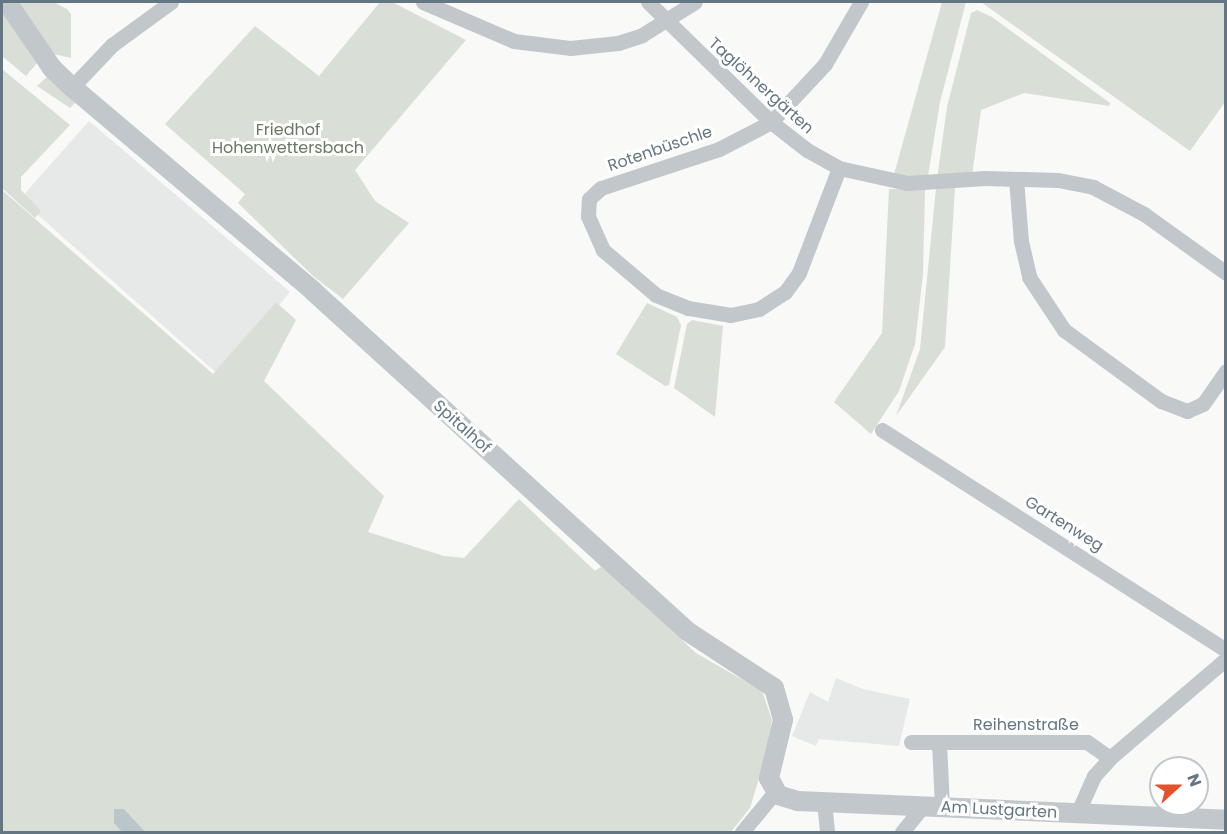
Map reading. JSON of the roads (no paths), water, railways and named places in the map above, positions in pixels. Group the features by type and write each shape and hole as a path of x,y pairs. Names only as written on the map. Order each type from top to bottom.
{"street":[{"name":"Spitalhof","path":"7,2 52,68 72,87 313,291 687,632 774,688 783,720 769,772 775,792"},
{"path":"72,87 112,45 171,2"},
{"path":"423,2 486,31 540,47 618,43 667,22 695,2"},
{"name":"Taglöhnergärten","path":"648,2 771,122 807,150 839,168 907,183 1016,179 1058,180 1093,187 1143,214 1226,273"},
{"name":"Rotenbüschle","path":"839,168 799,273 785,292 759,309 731,315 688,308 656,295 603,250 588,216 589,199 601,188 719,149 771,122 825,64 861,2"},
{"path":"1016,179 1021,241 1029,277 1064,330 1161,401 1187,411 1203,404 1226,371"},
{"name":"Gartenweg","path":"882,430 1226,650"},
{"path":"1077,814 1094,776 1110,758 1226,659"},
{"name":"Reihenstraße","path":"911,742 1087,742 1110,758"},
{"path":"939,743 942,807"},
{"path":"742,832 775,792"},
{"name":"Am Lustgarten","path":"775,792 790,800 1226,820"},
{"path":"824,802 826,832"},
{"path":"902,832 922,807"}],"park label":[{"name":"Friedhof Hohenwettersbach","path":"288,139"}]}
